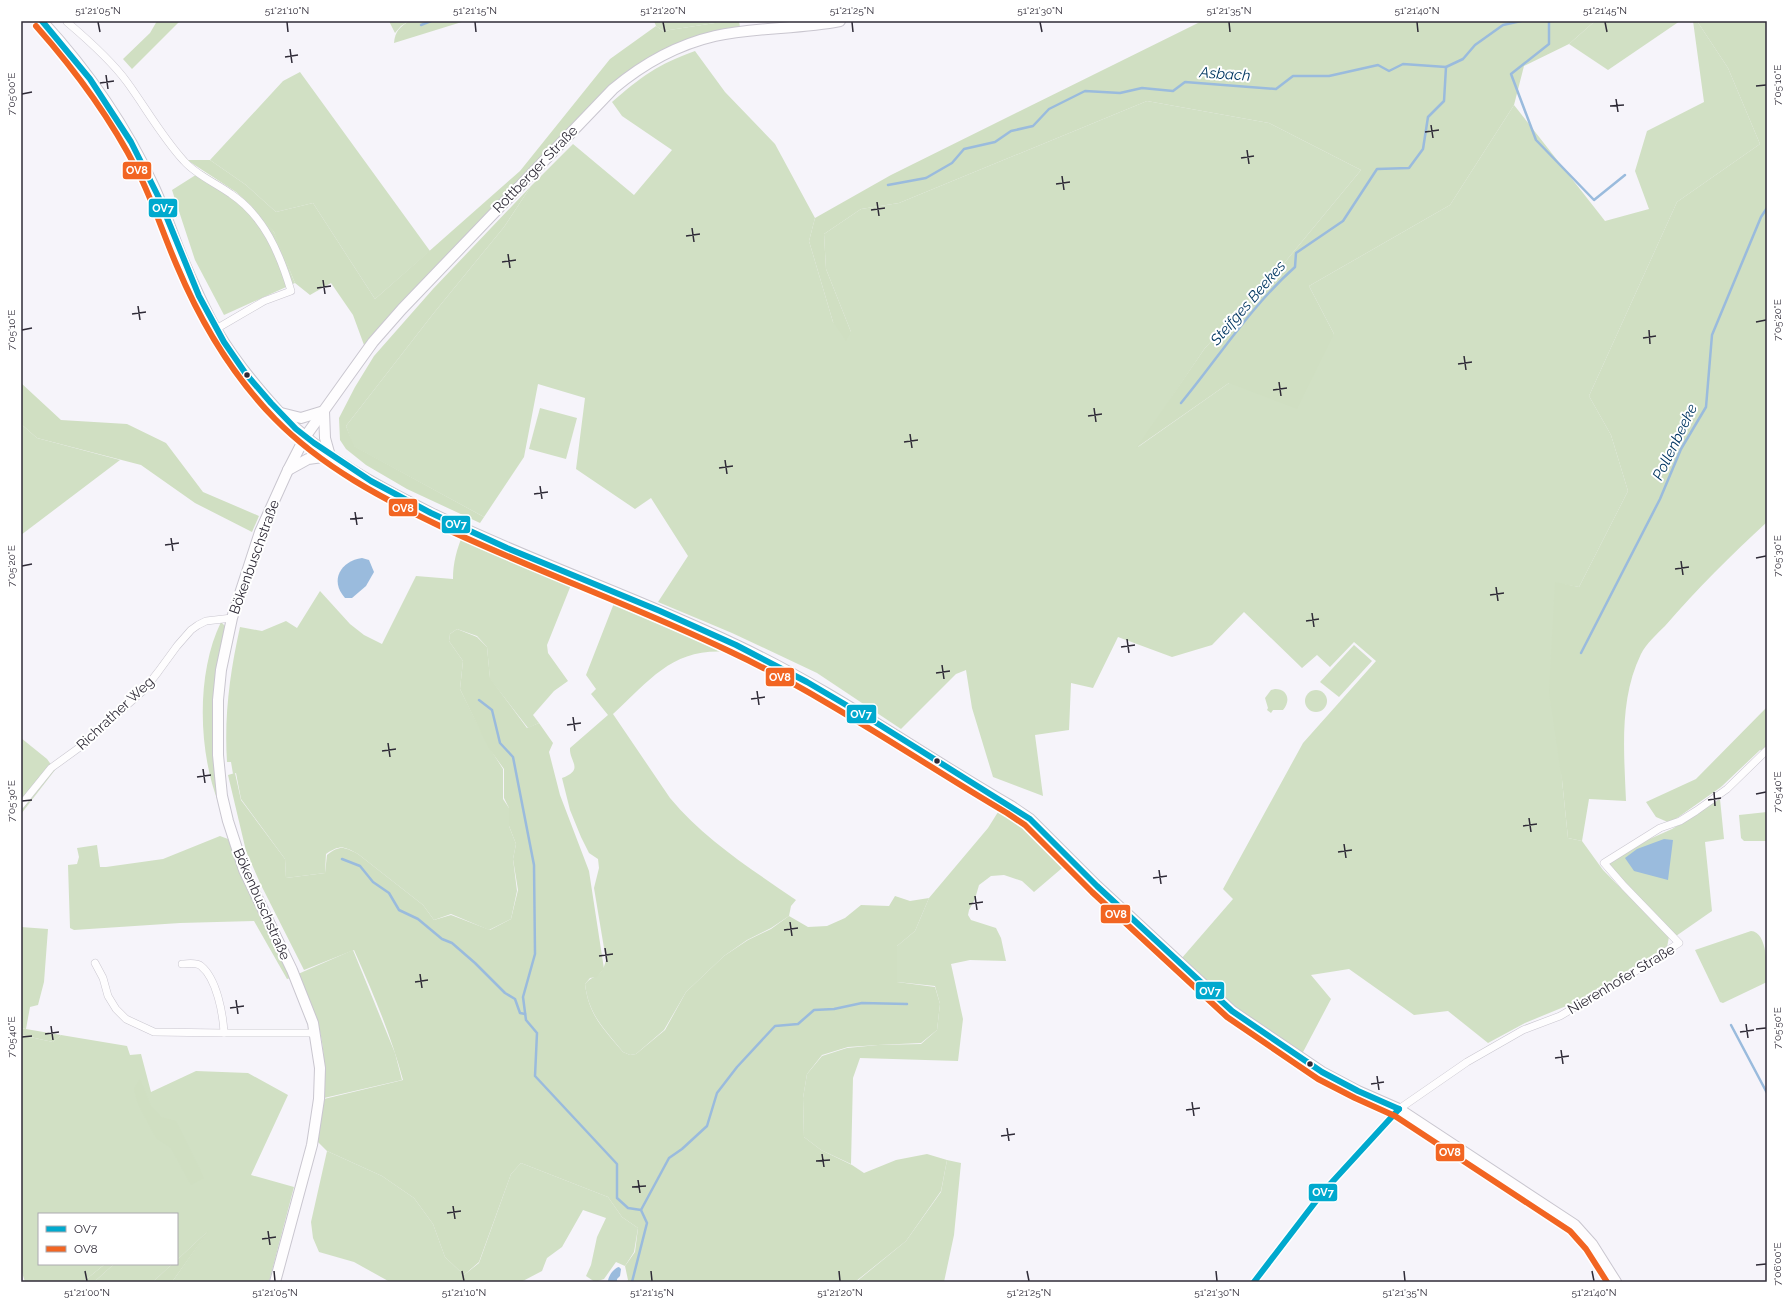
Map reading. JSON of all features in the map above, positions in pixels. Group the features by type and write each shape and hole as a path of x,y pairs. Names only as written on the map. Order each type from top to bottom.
{"main road":[{"path":"42,21 65,46 99,89 124,128 155,188 183,260 216,329 238,362 281,413 306,437 330,456 377,485 474,534 736,644 796,675 1011,806 1030,819 1097,886 1232,1011 1322,1072 1358,1091 1399,1109 1575,1225 1592,1244 1616,1282"},
{"name":"Rottberger Straße","path":"306,437 373,342 402,309 613,89 626,78 671,50 699,41 742,32 804,27 840,21"},
{"path":"281,413 301,418 324,411 326,438 330,456"},
{"name":"Bökenbuschstraße","path":"275,1282 312,1144 318,1114 320,1068 315,1033 292,970 244,870 230,828 222,796 216,730 221,670 232,618 260,532 288,470 306,437"},
{"path":"288,470 308,459 330,456"}],"street":[{"path":"67,22 83,35 126,80 160,131 185,162 201,175 233,195 251,212 269,234 291,290 264,301 216,329"},
{"name":"Richrather Weg","path":"21,805 51,768 80,747 144,690 191,630 206,621 232,618"},
{"name":"Nierenhofer Straße","path":"1399,1109 1467,1062 1522,1030 1560,1016 1679,944 1604,863 1660,828 1680,821 1696,811 1727,789 1767,750"},
{"path":"95,963 103,978 108,996 116,1009 126,1019 154,1032 315,1033"},
{"path":"182,964 194,963 201,966 216,988 224,1023 224,1033"},
{"path":"1254,1282 1323,1192 1399,1109"}],"green space":[{"path":"157,21 180,21 132,69 123,59 150,33"},
{"path":"389,21 409,21 401,26 395,33"},
{"path":"409,21 465,21 394,43 398,30"},
{"path":"654,21 728,21 663,31 656,26"},
{"path":"728,21 739,21 740,27 650,57 519,180 420,283 364,345 353,315 331,283 310,295 295,283 274,232 255,209 236,192 187,160 210,160 246,185 276,212 313,203 375,299 520,171 610,59 656,26 663,31"},
{"path":"1202,21 1595,21 1569,44 1524,66 1514,105 1450,205 1309,286 1334,334 1297,409 1229,383 1136,448 1205,348 1281,267 1361,170 1269,123 1147,101 899,203 861,209 824,234 826,269 851,332 846,341 833,322 809,241 815,218 891,175"},
{"path":"1595,21 1680,21 1608,70 1569,44"},
{"path":"1693,21 1697,21 1728,68 1760,144 1677,202 1589,396 1611,435 1628,491 1579,587 1555,583 1562,780 1568,838 1582,841 1603,870 1669,937 1667,947 1588,997 1525,1023 1488,1043 1448,1011 1414,1015 1349,969 1311,975 1331,999 1302,1054 1235,1009 1181,959 1233,899 1223,889 1303,743 1376,661 1354,642 1330,667 1317,655 1302,668 1244,612 1212,645 1172,657 1118,637 1093,688 1071,683 1069,730 1035,735 1043,796 993,777 972,708 966,670 956,674 901,729 817,673 732,633 658,602 688,556 651,498 635,509 576,469 585,398 538,384 524,457 484,517 353,446 346,426 433,314 504,227 531,186 573,144 634,195 672,150 622,116 612,102 650,72 670,61 695,51 725,92 775,144 815,218 809,241 833,322 851,332 826,269 824,234 861,209 899,203 1147,101 1269,123 1361,170 1281,267 1205,348 1138,447 1229,383 1334,334 1309,286 1450,205 1514,105 1605,221 1649,209 1635,171 1647,131 1704,102"},
{"path":"1697,21 1767,21 1767,522 1727,560 1643,650 1634,671 1626,707 1624,726 1624,764 1626,801 1589,799 1582,841 1568,838 1562,780 1549,692 1555,582 1579,587 1628,491 1611,435 1589,396 1677,202 1760,144 1728,68"},
{"path":"300,72 430,251 375,299 313,203 276,212 246,185 210,160 283,81"},
{"path":"202,171 242,197 268,222 280,244 295,283 224,315 195,260 172,190"},
{"path":"531,186 504,227 433,314 346,426 354,446 484,517 480,523 407,489 366,465 346,449 340,440 339,418 355,387 374,356 433,289"},
{"path":"21,383 61,420 127,424 166,443 203,492 259,516 252,532 195,503 141,465 37,438 21,424"},
{"path":"540,408 577,418 566,459 529,449"},
{"path":"21,424 37,438 120,460 21,535"},
{"path":"463,534 573,580 547,645 548,653 568,681 554,691 533,715 539,723 528,728 490,679 487,647 477,636 457,629 450,634 449,641 463,661 460,689 489,747 503,769 503,799 509,808 509,826 516,844 513,859 517,891 511,919 489,930 451,914 434,920 423,905 358,854 349,849 338,848 326,854 325,873 286,878 285,859 241,799 236,773 233,774 231,762 227,762 227,711 233,661 240,627 262,631 286,621 297,628 320,591 350,624 364,635 382,644 416,576 453,579 456,556"},
{"path":"616,598 664,617 741,651 739,653 717,651 699,653 683,658 655,675 613,714 670,798 684,813 713,841 796,900 791,906 789,916 771,928 747,940 724,956 686,992 664,1030 636,1054 630,1055 623,1052 598,1021 587,995 585,984 600,973 606,960 594,888 599,868 598,859 589,853 581,837 570,810 562,778 569,775 574,768 570,748 608,715 591,694 596,689 586,675"},
{"path":"221,622 225,626 214,693 213,714 213,757 219,804 207,761 203,713 207,665 213,642"},
{"path":"457,629 477,637 487,647 490,678 527,728 539,723 553,743 549,752 560,795 589,871 604,969 597,977 590,978 585,984 587,995 598,1021 623,1052 630,1055 636,1054 665,1030 686,992 724,956 748,940 771,929 789,916 808,927 827,926 845,918 861,905 889,906 895,896 910,901 929,898 915,931 897,946 897,982 935,987 940,1004 937,1030 921,1043 848,1047 822,1055 807,1074 803,1098 804,1137 821,1150 852,1165 864,1173 896,1160 927,1154 947,1160 941,1191 906,1241 855,1282 627,1282 628,1280 625,1266 635,1252 638,1228 622,1217 608,1197 521,1163 511,1174 479,1262 464,1275 445,1257 433,1224 414,1198 382,1176 327,1151 317,1141 324,1099 403,1080 375,998 354,950 304,970 260,883 246,851 228,775 235,773 241,800 285,859 286,878 325,873 327,855 339,848 342,848 358,854 423,905 434,920 451,915 490,930 511,919 518,890 513,859 516,844 509,826 509,808 504,798 504,769 488,747 460,689 463,661 449,641 450,634"},
{"path":"1354,645 1372,661 1339,697 1320,682"},
{"path":"1275,689 1285,693 1287,696 1287,703 1283,710 1273,710 1271,713 1267,710 1268,708 1265,698 1271,690"},
{"path":"1316,690 1324,693 1327,701 1324,709 1316,712 1308,709 1305,701 1308,693"},
{"path":"1767,707 1767,753 1760,750 1721,787 1670,823 1656,817 1646,802 1696,779"},
{"path":"21,738 47,759 55,770 21,814"},
{"path":"1720,799 1724,839 1705,842 1712,911 1676,936 1608,863 1634,846 1672,829"},
{"path":"1003,804 1015,812 1068,863 1034,892 1022,881 1004,875 991,876 979,885 968,915 971,920 996,928 1001,938 1006,961 970,960 951,964 963,1019 958,1061 860,1058 853,1078 851,1164 821,1150 804,1137 803,1098 807,1074 822,1056 847,1048 878,1045 921,1044 937,1030 940,1004 935,986 897,982 897,946 915,931 929,898 988,828"},
{"path":"1767,812 1767,841 1744,841 1741,838 1739,815"},
{"path":"220,836 228,839 257,909 291,978 287,979 254,921 180,923 74,930 70,928 68,865 77,864 79,857 77,848 97,845 100,867 106,867 163,859"},
{"path":"21,927 48,929 44,982 38,1005 30,1007 26,1029 21,1028"},
{"path":"1751,931 1757,933 1764,944 1767,982 1723,1003 1720,1002 1695,950"},
{"path":"353,950 395,1053 402,1080 324,1098 324,1056 322,1042 312,1007 298,974"},
{"path":"21,1028 61,1035 53,1042 21,1035"},
{"path":"21,1035 53,1042 61,1035 127,1046 130,1055 141,1054 151,1092 196,1071 248,1073 288,1095 251,1175 294,1187 269,1282 172,1282 207,1232 178,1259 178,1213 38,1213 38,1265 104,1265 83,1282 25,1282 21,1269"},
{"path":"140,1079 151,1106 161,1117 176,1121 204,1178 191,1185 171,1148 156,1138 138,1104 134,1089"},
{"path":"327,1151 382,1176 414,1198 433,1224 445,1257 464,1275 479,1263 511,1174 521,1163 608,1197 622,1217 638,1228 634,1252 625,1266 616,1262 604,1279 595,1282 586,1276 591,1265 597,1237 606,1218 583,1210 562,1247 547,1258 542,1271 521,1282 390,1282 354,1262 319,1252 313,1238 311,1222"},
{"path":"947,1160 961,1163 954,1235 944,1282 856,1282 906,1241 941,1192"},
{"path":"209,1230 172,1282 153,1282 171,1265 178,1265 178,1259"},
{"path":"104,1265 113,1265 94,1282 83,1282"},
{"path":"113,1265 171,1265 153,1282 94,1282"}],"water":[{"path":"362,558 369,560 374,572 366,586 352,598 345,598 338,585 340,572 348,563"},
{"path":"1664,839 1673,840 1668,880 1634,871 1625,858 1637,849"},
{"path":"619,1267 621,1269 617,1282 608,1282 609,1277 615,1269"}],"waterway":[{"path":"421,25 431,21"},
{"name":"Asbach","path":"888,185 926,178 952,163 964,149 995,142 1011,131 1033,126 1049,109 1085,91 1120,93 1142,88 1173,91 1185,82 1276,89 1293,76 1329,76 1378,65 1389,71 1403,64 1446,67 1463,59 1475,45 1503,25 1521,21"},
{"path":"1549,21 1549,44 1511,74 1536,140 1594,200 1625,175"},
{"name":"Steifges Beekes","path":"1181,403 1264,298 1295,267 1296,253 1343,221 1377,169 1409,168 1423,149 1428,117 1444,101 1446,67"},
{"name":"Pollenbeeke","path":"1581,653 1660,499 1681,449 1706,407 1712,335 1761,217 1767,208"},
{"path":"479,700 492,710 500,743 513,757 534,865 535,954 523,997 526,1020 537,1033 535,1076 617,1164 617,1198 628,1208 641,1210"},
{"path":"342,859 360,866 373,882 389,893 399,910 418,919 442,939 452,943 475,963 505,993 515,999 520,1013 525,1014"},
{"path":"632,1282 647,1223 641,1210 669,1158 682,1149 707,1126 717,1093 737,1067 775,1026 798,1024 814,1010 834,1009 862,1003 907,1004"},
{"path":"1731,1025 1767,1093"}],"transit line":[{"name":"OV7","path":"42,21 90,79 131,142 158,196 199,296 224,342 246,374 296,429 314,443 371,481 431,513 507,548 660,611 736,645 807,682 875,722 1030,819 1097,886 1232,1011 1322,1072 1358,1091 1399,1109"},
{"name":"OV8","path":"36,26 78,77 127,150 148,194 186,287 218,347 244,384 259,402 293,436 313,452 354,481 444,528 515,560 660,620 767,670 836,708 1007,813 1025,825 1092,892 1227,1017 1318,1079 1395,1116 1570,1231 1586,1249 1607,1282"},
{"name":"OV7","path":"1254,1282 1323,1192 1399,1109"}]}
